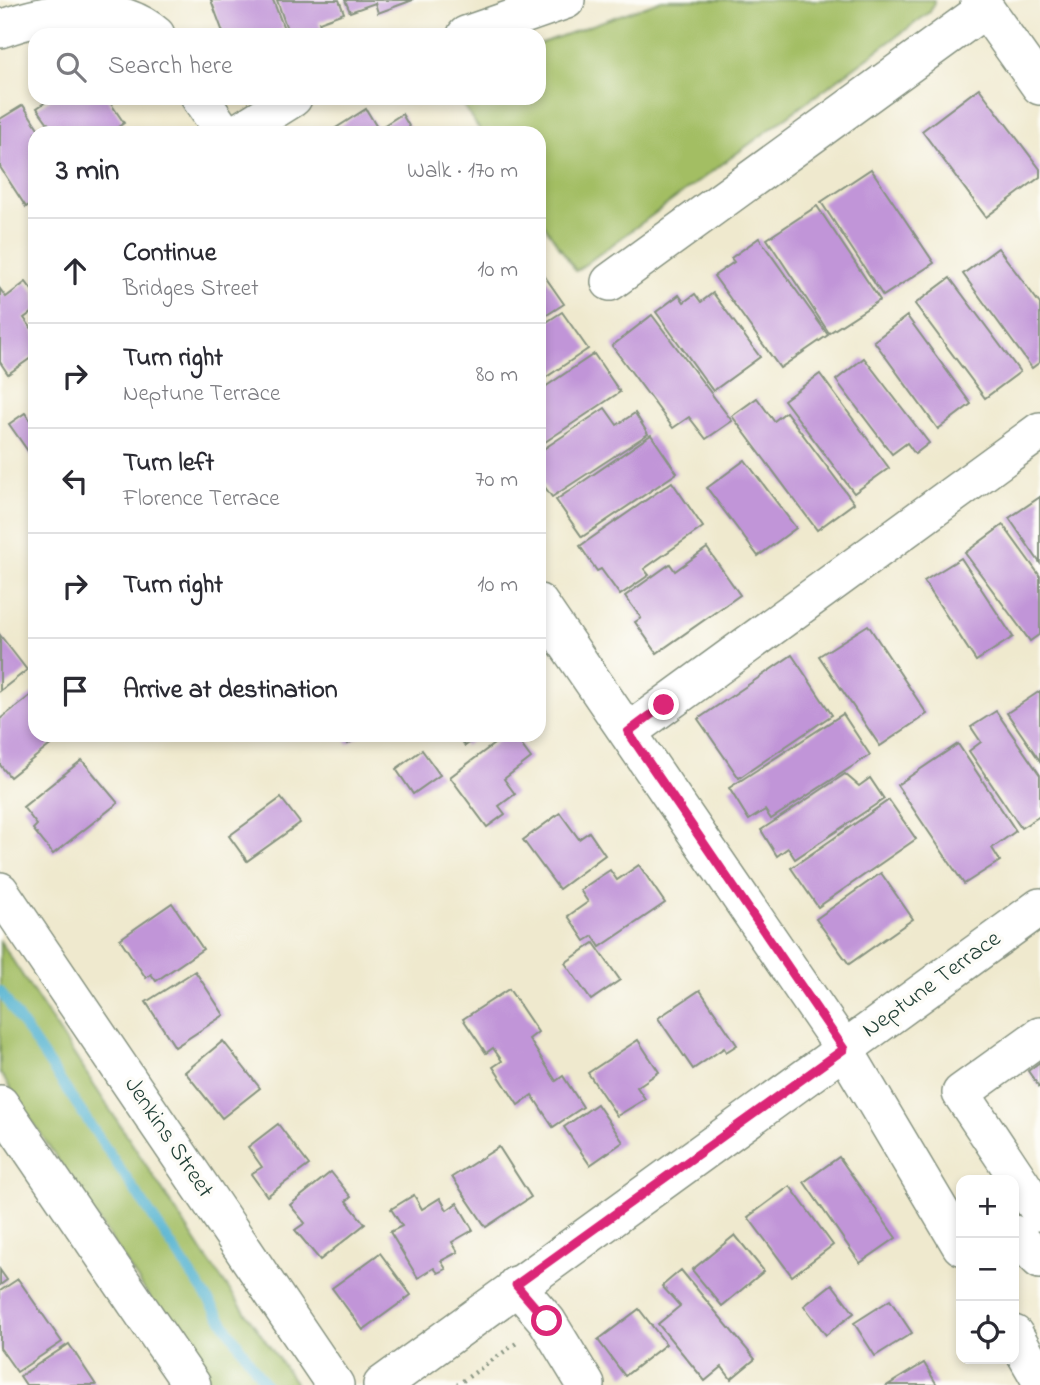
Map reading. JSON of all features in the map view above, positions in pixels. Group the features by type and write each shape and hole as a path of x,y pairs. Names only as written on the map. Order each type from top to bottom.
{"street":[{"path":"0,29 74,4 100,0 141,16 150,28"},
{"path":"486,28 566,0"},
{"path":"610,282 982,4 1040,86"},
{"path":"205,105 219,126"},
{"path":"248,126 282,105"},
{"path":"628,732 1040,431"},
{"path":"546,613 844,1049 956,1238"},
{"name":"Jenkins Street","path":"0,891 335,1385"},
{"name":"Neptune Terrace","path":"382,1385 516,1285 1040,907"},
{"path":"1019,1230 1040,1214 961,1093 1040,1036"},
{"path":"0,1105 192,1385"},
{"path":"1018,1238 1040,1260"},
{"path":"516,1285 547,1321 586,1385"},
{"path":"1019,1343 1040,1379"}],"path":[{"path":"457,1385 525,1337"}],"green space":[{"path":"662,0 935,0 930,12 576,271 546,227 546,126 477,126 463,105 546,105 546,41"},
{"path":"0,941 204,1254 297,1385 208,1385 0,1073"}],"building":[{"path":"211,0 273,0 284,28 221,28"},
{"path":"277,0 339,0 344,13 319,22 321,28 287,28"},
{"path":"345,0 413,0 378,13 375,3 350,12"},
{"path":"979,88 1040,169 1040,177 986,217 922,131"},
{"path":"23,105 36,126 28,126 26,207 0,167 0,119"},
{"path":"42,105 112,105 124,123 120,126 50,126 37,108"},
{"path":"366,109 376,126 339,126"},
{"path":"402,114 409,126 383,126"},
{"path":"871,169 934,263 883,296 821,202"},
{"path":"817,206 880,300 829,333 767,239"},
{"path":"759,238 828,335 780,368 714,276 734,262 731,258"},
{"path":"998,248 1040,304 1040,362 1032,368 963,274"},
{"path":"546,278 564,304 546,316"},
{"path":"950,278 1020,372 985,398 915,304"},
{"path":"26,282 28,285 28,315 24,318 28,323 28,360 8,374 0,362 0,289 6,297"},
{"path":"713,293 760,357 713,391 656,312 679,295 684,302 695,294 701,302"},
{"path":"562,312 588,349 546,377 546,322"},
{"path":"652,315 732,421 706,439 689,417 673,428 612,346"},
{"path":"907,316 971,404 938,429 874,341"},
{"path":"594,354 620,392 546,441 546,386"},
{"path":"864,358 929,443 915,454 907,443 892,454 836,380"},
{"path":"820,374 889,468 854,493 784,400"},
{"path":"757,398 774,421 786,412 854,503 817,530 732,416"},
{"path":"605,408 617,425 635,413 648,434 552,497 546,489 546,447"},
{"path":"25,413 28,417 28,451 9,424"},
{"path":"651,435 677,473 582,537 556,500"},
{"path":"745,460 796,528 758,556 707,488"},
{"path":"672,482 703,527 644,569 649,575 620,595 601,569 597,571 580,546"},
{"path":"1040,497 1040,563 1009,518"},
{"path":"1003,525 1040,576 1040,634 1030,641 965,553"},
{"path":"707,548 740,595 657,653 635,622 641,618 625,596 670,564 675,571"},
{"path":"961,558 1013,637 976,661 924,581"},
{"path":"868,625 927,714 880,746 819,656"},
{"path":"0,635 27,670 0,691"},
{"path":"792,655 832,715 739,778 698,719"},
{"path":"1040,691 1040,761 1007,713"},
{"path":"28,697 28,742 54,742 10,777 0,765 0,719"},
{"path":"996,711 1040,775 1040,816 1021,828 969,751 981,742 971,727"},
{"path":"843,714 870,755 771,819 765,810 749,820 729,788"},
{"path":"497,742 519,742 531,758 504,779 515,794 499,806 505,814 487,827 450,777"},
{"path":"958,744 1016,831 992,848 1000,861 964,884 897,785"},
{"path":"422,750 440,775 413,794 396,769"},
{"path":"82,760 118,803 53,854 33,829 37,825 23,807"},
{"path":"845,774 859,786 870,778 884,799 795,859 788,848 777,856 761,830"},
{"path":"281,798 300,823 247,861 229,836"},
{"path":"889,800 916,839 818,907 791,868"},
{"path":"560,813 579,839 589,832 605,855 559,889 523,840"},
{"path":"639,865 665,903 600,947 593,936 585,941 568,916 588,902 580,890 610,870 617,880"},
{"path":"881,873 913,919 849,964 816,919"},
{"path":"172,903 203,949 156,981 151,974 146,978 120,939"},
{"path":"594,943 620,980 591,1000 565,963"},
{"path":"195,971 224,1015 175,1047 146,1002"},
{"path":"509,989 538,1032 529,1039 556,1081 563,1076 583,1107 553,1127 532,1095 518,1105 493,1067 502,1061 493,1048 486,1053 463,1019"},
{"path":"700,990 737,1045 726,1052 724,1048 693,1069 658,1018"},
{"path":"638,1040 659,1072 637,1087 645,1099 617,1116 588,1073"},
{"path":"223,1041 260,1088 222,1118 185,1072"},
{"path":"1040,1062 1040,1088 1028,1071"},
{"path":"597,1104 623,1142 590,1165 564,1127"},
{"path":"278,1124 309,1165 267,1196 251,1174 262,1167 248,1147"},
{"path":"499,1147 531,1197 486,1227 452,1177"},
{"path":"839,1157 896,1238 860,1263 804,1182"},
{"path":"331,1172 351,1197 346,1201 365,1224 320,1260 295,1230 305,1223 290,1205"},
{"path":"790,1186 833,1245 792,1276 748,1217"},
{"path":"414,1195 422,1209 440,1198 447,1210 457,1203 473,1230 452,1242 458,1252 441,1261 446,1269 438,1273 434,1268 418,1278 390,1232 402,1226 391,1209"},
{"path":"735,1235 764,1271 722,1306 692,1270"},
{"path":"380,1253 411,1295 363,1330 332,1288"},
{"path":"0,1270 7,1280 0,1285"},
{"path":"681,1270 755,1359 731,1379 722,1367 705,1381 658,1324 680,1306 662,1286"},
{"path":"18,1279 62,1342 17,1372 0,1348 0,1291"},
{"path":"832,1284 854,1313 826,1335 804,1306"},
{"path":"890,1300 912,1333 875,1356 854,1323"},
{"path":"639,1309 666,1344 625,1376 598,1340"},
{"path":"69,1344 96,1385 26,1385 20,1376"},
{"path":"924,1363 937,1385 888,1385"}],"waterway":[{"path":"0,991 266,1385"}],"route":[{"path":"547,1321 516,1285 844,1049 628,732 664,705"}]}
